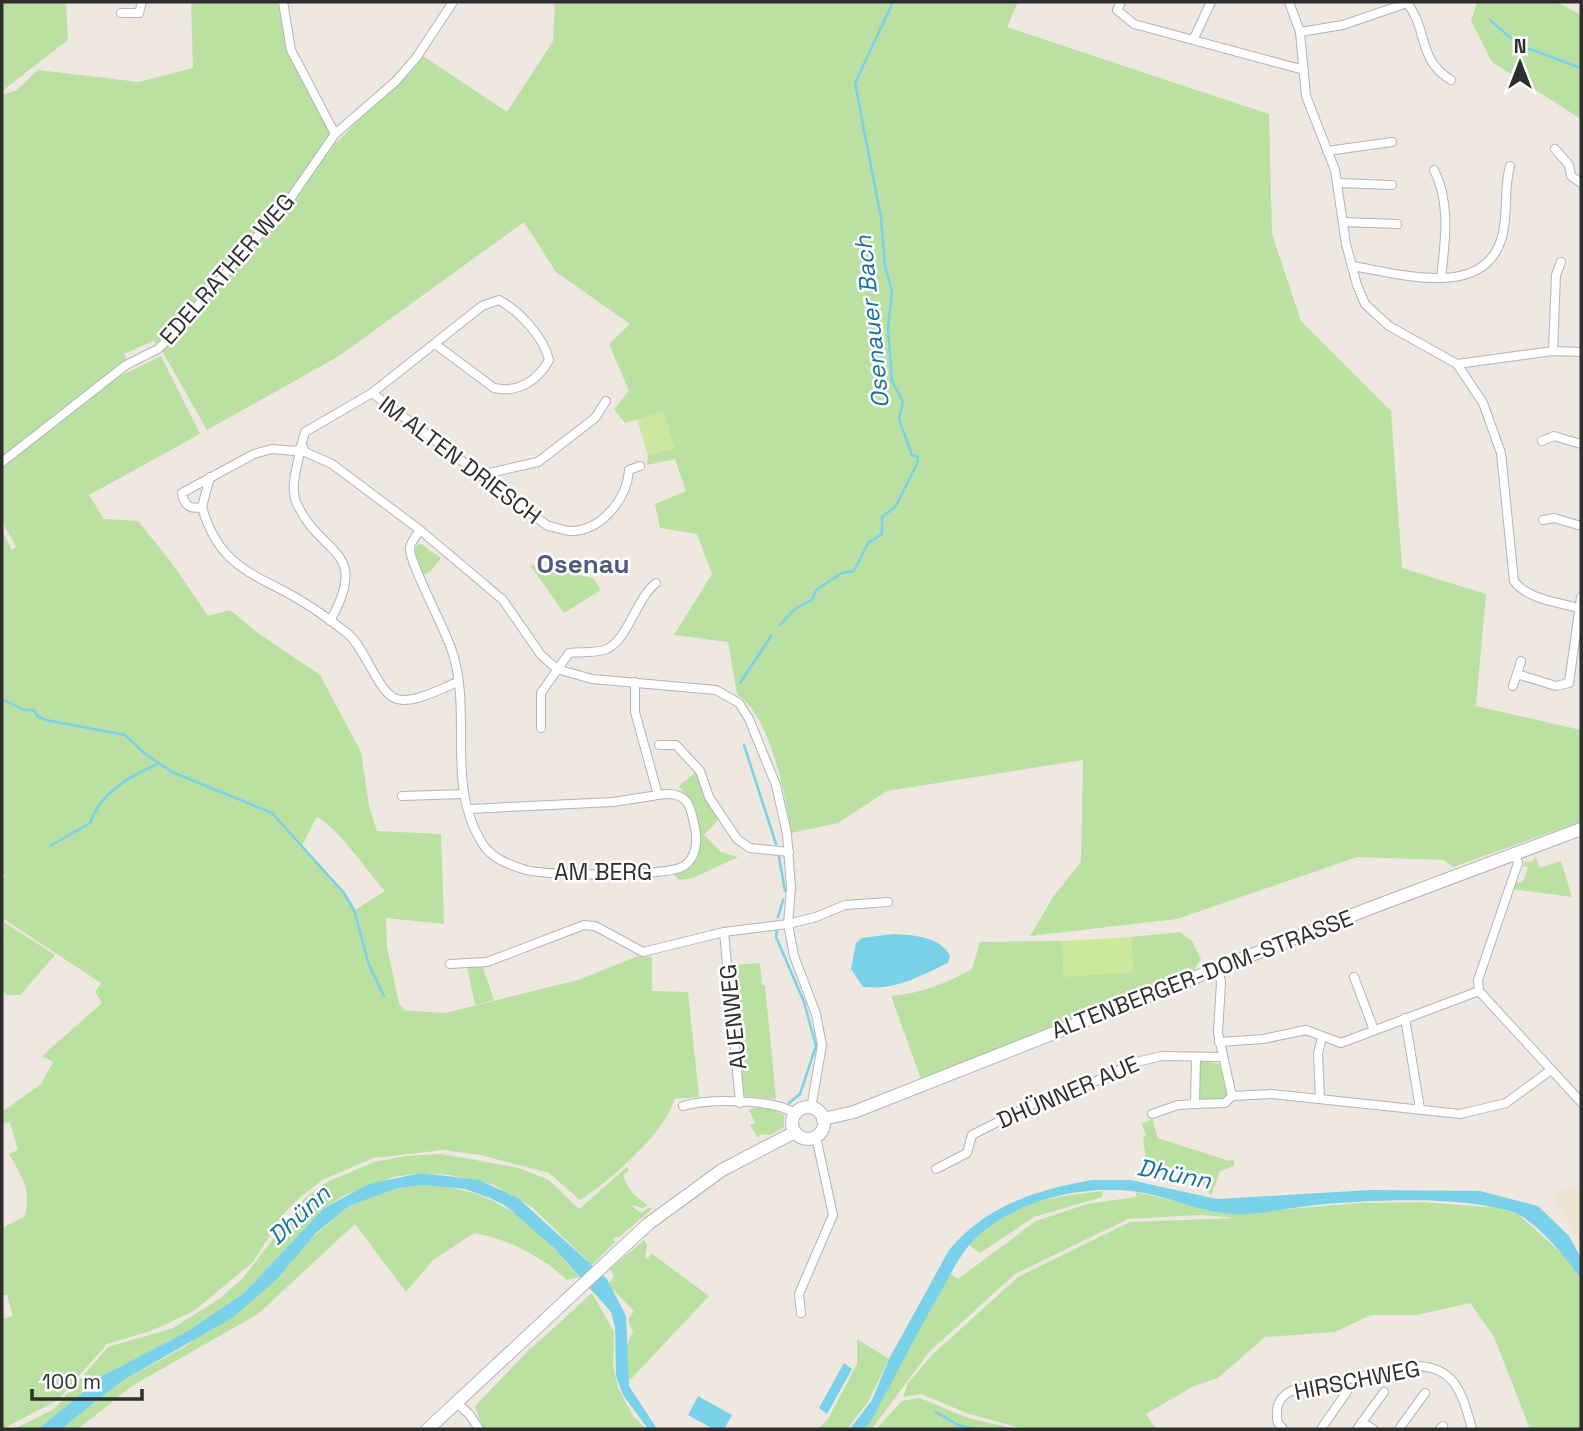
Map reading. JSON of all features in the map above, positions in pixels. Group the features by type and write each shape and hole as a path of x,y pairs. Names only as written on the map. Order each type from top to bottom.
{"main road":[{"name":"ALTENBERGER-DOM-STRASSE","path":"823,1119 854,1112 1218,968 1581,830"},
{"path":"811,1108 823,1119 823,1129 816,1137 805,1139 795,1132 792,1124 795,1114 802,1109 811,1108"},
{"path":"428,1429 603,1265 694,1189 722,1170 795,1132"}],"street":[{"path":"121,13 139,13 142,2"},
{"path":"283,2 291,50 335,134"},
{"name":"EDELRATHER WEG","path":"2,462 126,365 158,349 171,336 290,199 335,134 396,81 416,58 453,2"},
{"path":"1194,38 1211,2"},
{"path":"1289,2 1300,33 1308,103 1338,183 1352,266 1365,304 1389,326 1457,363 1483,403 1498,439 1514,581 1530,595 1578,608"},
{"path":"1117,3 1116,10 1134,24 1194,38 1304,70"},
{"path":"1300,33 1343,25 1407,3 1436,72 1451,80"},
{"path":"1327,151 1392,142"},
{"path":"1555,149 1569,165 1571,176 1581,183"},
{"path":"1352,266 1441,278 1457,278 1476,272 1496,251 1503,229 1506,181 1510,166"},
{"path":"1434,170 1441,182 1446,229 1441,278"},
{"path":"1338,183 1392,186"},
{"path":"1343,222 1397,224"},
{"path":"1553,351 1556,275 1560,262"},
{"path":"330,621 342,599 346,582 344,566 339,554 297,505 294,489 305,432 372,393 482,306 499,300 514,308 547,351 549,360 536,378 512,391 503,390 494,388 435,344"},
{"path":"1457,363 1553,351 1581,352"},
{"name":"IM ALTEN DRIESCH","path":"372,393 548,526 571,531 595,525 618,503 629,470 640,466"},
{"path":"480,475 538,462 595,418 606,401"},
{"path":"1542,442 1553,436 1581,444"},
{"path":"202,507 191,508 186,505 182,493 254,454 272,449 300,451 332,464 420,530 503,600 541,655 557,669 592,679 716,690 739,704 749,719 776,785 789,852 791,888 788,924 794,956 816,1014 822,1045 811,1108"},
{"path":"211,477 202,507 217,541 242,570 286,592 330,621 361,647 387,694 398,700 409,699 458,682"},
{"path":"1543,520 1554,518 1581,526"},
{"name":"AM BERG","path":"420,530 412,541 411,559 444,624 458,682 462,701 460,771 464,794 482,843 495,858 528,871 607,875 672,872 686,864 694,855 696,835 687,802 678,796 658,795"},
{"path":"541,728 541,693 569,653 593,652 608,648 617,641 645,592 656,583"},
{"path":"636,586 645,592"},
{"path":"1517,674 1556,686 1569,683 1581,597"},
{"path":"1513,686 1521,661"},
{"path":"468,809 613,802 658,795 635,712 635,682"},
{"path":"659,746 676,745 683,737"},
{"path":"676,745 701,771 709,797 737,839 750,848 789,852"},
{"path":"413,784 413,795"},
{"path":"401,796 464,794"},
{"path":"1515,853 1518,863 1478,980 1479,990 1581,1102"},
{"path":"450,964 487,962 590,924 643,952 724,932 788,924 816,917 845,905 888,902"},
{"name":"AUENWEG","path":"724,932 740,1103"},
{"path":"1218,968 1221,982 1219,1042 1232,1097"},
{"path":"1354,977 1374,1030"},
{"path":"1219,1042 1263,1039 1306,1030 1341,1043 1479,990"},
{"path":"1405,1018 1419,1109"},
{"path":"1321,1098 1318,1053 1322,1038"},
{"name":"DHÜNNER AUE","path":"936,1169 967,1153 972,1135 1033,1104 1052,1102 1136,1062 1162,1056 1222,1057"},
{"path":"1195,1104 1196,1057"},
{"path":"1152,1114 1178,1105 1225,1103 1232,1097 1272,1094 1460,1114 1489,1109 1519,1096 1551,1070"},
{"path":"683,1106 699,1101 778,1104 795,1114"},
{"path":"801,1313 799,1294 833,1215 816,1137"},
{"name":"HIRSCHWEG","path":"1283,1429 1278,1423 1278,1402 1282,1395 1291,1391 1429,1365 1445,1373 1457,1386 1472,1429"},
{"name":"HIRSCHWEG","path":"1321,1429 1348,1390"},
{"name":"HIRSCHWEG","path":"1373,1429 1360,1426 1384,1392"},
{"name":"HIRSCHWEG","path":"1399,1429 1425,1393"},
{"path":"457,1403 479,1429"}],"shaded area":[{"path":"1577,1187 1581,1192 1581,1243 1553,1197 1554,1192"}],"green space":[{"path":"2,2 66,2 68,40 2,91"},
{"path":"191,2 279,2 287,52 336,143 423,56 507,112 553,41 555,2 1018,2 1007,27 1269,114 1272,234 1301,321 1391,411 1402,568 1486,594 1476,706 1581,730 1580,822 1453,867 1444,860 1357,857 1177,919 1030,936 1053,897 1081,862 1083,760 887,791 838,823 791,833 775,758 759,720 737,694 728,642 674,635 712,574 697,534 660,528 655,504 686,491 675,459 647,465 648,455 674,448 664,412 625,423 614,409 629,391 609,344 630,324 556,272 524,222 339,356 207,430 161,349 153,341 124,354 127,360 2,457 2,95 17,90 38,70 139,82 193,68"},
{"path":"1477,2 1557,2 1581,15 1581,119 1492,62 1471,21"},
{"path":"161,356 200,434 89,495 104,519 138,521 171,562 208,616 230,610 258,633 320,675 361,752 369,806 377,831 441,834 444,924 386,918 387,947 399,1003 404,1010 400,1010 445,1013 578,980 638,956 652,957 652,991 688,992 699,1097 674,1099 669,1112 649,1140 620,1169 580,1200 549,1173 480,1155 444,1150 374,1158 324,1179 286,1211 252,1263 194,1311 151,1331 107,1344 58,1400 2,1429 2,1319 13,1316 7,1295 2,1295 2,1228 24,1217 27,1200 24,1184 9,1154 18,1150 10,1123 2,1122 2,1112 41,1084 53,1062 42,1056 102,1003 95,992 101,983 2,918 2,878 5,877 2,872 2,531 12,550 16,547 2,521 2,466 116,378","holes":["317,817 326,823 385,891 355,910 343,890 302,845"]},
{"path":"664,411 674,448 648,455 637,419"},
{"path":"421,544 441,558 431,571 423,575 414,556 416,546"},
{"path":"530,565 593,578 601,590 564,613"},
{"path":"696,772 719,819 704,835 721,852 738,857 693,878 679,880 672,873 696,857 693,806 679,786"},
{"path":"1535,856 1540,868 1561,861 1572,897 1514,889 1516,883 1523,882 1528,867 1523,866 1525,861 1532,862"},
{"path":"4,922 55,955 20,995 6,995 2,988"},
{"path":"1180,932 1192,941 1201,959 1194,970 921,1079 891,996 933,987 972,969 980,942 1062,941 1064,976 1133,972 1131,937"},
{"path":"1131,937 1133,972 1064,977 1062,941"},
{"path":"760,963 762,985 765,985 776,1099 743,1096 732,965"},
{"path":"477,965 483,968 494,1000 475,1005 467,967"},
{"path":"1204,1061 1220,1064 1227,1094 1225,1099 1200,1100 1199,1063"},
{"path":"770,1108 784,1115 784,1127 770,1135 760,1134 758,1138 750,1125 755,1123 749,1110"},
{"path":"1152,1119 1158,1138 1229,1161 1234,1159 1234,1166 1220,1171 1211,1196 1194,1173 1146,1162 1143,1137 1146,1136 1142,1124"},
{"path":"442,1154 519,1168 549,1180 579,1209 627,1167 629,1170 623,1175 627,1185 648,1205 643,1208 630,1205 641,1213 650,1207 652,1209 619,1237 613,1238 615,1242 592,1265 532,1207 494,1185 450,1175 421,1173 394,1177 343,1196 324,1208 244,1293 188,1331 104,1375 38,1429 14,1429 54,1409 108,1347 173,1328 219,1299 243,1278 305,1198 327,1182 374,1162 406,1156"},
{"path":"423,1185 472,1193 512,1212 545,1240 579,1277 567,1280 524,1250 474,1233 433,1260 406,1292 355,1224 258,1314 132,1386 78,1429 61,1429 122,1381 186,1346 349,1206 398,1188"},
{"path":"1102,1191 1102,1197 1034,1217 980,1253 969,1245 995,1220 1029,1204"},
{"path":"1136,1192 1229,1214 1360,1203 1421,1202 1498,1208 1519,1215 1572,1263 1581,1280 1581,1429 1530,1429 1494,1337 1470,1303 1417,1315 1371,1315 1335,1332 1265,1337 1218,1378 1194,1386 1146,1414 1156,1429 1024,1429 969,1414 921,1394 903,1397 908,1383 933,1354 1018,1277 1130,1222 1237,1218 1200,1215 1128,1219 1015,1274 929,1352 872,1429 866,1429 949,1273 958,1279 1036,1221 1087,1204 1136,1197"},
{"path":"644,1240 647,1245 645,1258 648,1259 651,1253 709,1296 630,1380 626,1356 627,1344 633,1332 628,1320 634,1311 608,1284 614,1277 610,1269"},
{"path":"592,1293 614,1332 613,1364 618,1388 633,1416 646,1429 483,1429 475,1406 528,1351"},
{"path":"857,1339 889,1359 868,1402 847,1429 817,1429 827,1421 857,1364"},
{"path":"920,1398 968,1418 1016,1429 876,1429 902,1401"}],"water":[{"path":"893,934 917,936 940,944 950,956 948,963 897,984 863,987 851,969 856,943 862,938"},
{"path":"421,1173 479,1180 518,1198 607,1279 626,1316 629,1386 657,1429 648,1429 623,1395 616,1376 615,1327 611,1312 554,1248 506,1206 490,1198 465,1189 423,1185 398,1188 349,1206 316,1233 277,1279 232,1318 122,1381 61,1429 38,1429 104,1375 188,1331 244,1293 324,1208 369,1184"},
{"path":"1092,1180 1130,1180 1217,1199 1371,1190 1480,1191 1538,1206 1569,1236 1581,1258 1581,1280 1561,1253 1523,1217 1494,1207 1470,1203 1416,1200 1363,1202 1231,1214 1131,1191 1093,1190 1053,1197 1001,1219 971,1244 957,1262 871,1421 865,1429 850,1429 872,1400 889,1359 949,1250 964,1234 980,1221 1014,1202 1051,1189"},
{"path":"844,1363 852,1369 827,1414 819,1408"},
{"path":"698,1396 732,1415 724,1429 713,1429 688,1415"}],"waterway":[{"name":"Osenauer Bach","path":"780,625 796,608 812,600 816,590 842,573 854,571 868,543 882,534 882,517 896,506 917,464 918,457 912,455 899,419 903,402 892,381 888,328 892,291 885,266 881,218 855,83 893,2"},
{"path":"1490,20 1519,45 1581,68"},
{"name":"Osenauer Bach","path":"740,683 771,636"},
{"path":"2,699 24,710 34,710 37,716 46,720 125,735 144,753 172,772 272,813 344,893 354,910 369,965 384,996"},
{"name":"Osenauer Bach","path":"744,745 776,844"},
{"path":"50,846 90,823 108,794 157,764"},
{"name":"Osenauer Bach","path":"779,857 785,891"},
{"name":"Osenauer Bach","path":"778,917 783,900"},
{"name":"Osenauer Bach","path":"777,929 776,937 804,1002 816,1046 800,1094 789,1103"},
{"path":"936,1412 960,1426 978,1429"}],"district":[{"name":"Osenau","path":"583,564"}],"water label":[{"name":"Dhünn","path":"1174,1174"},
{"name":"Dhünn","path":"299,1215"}]}
